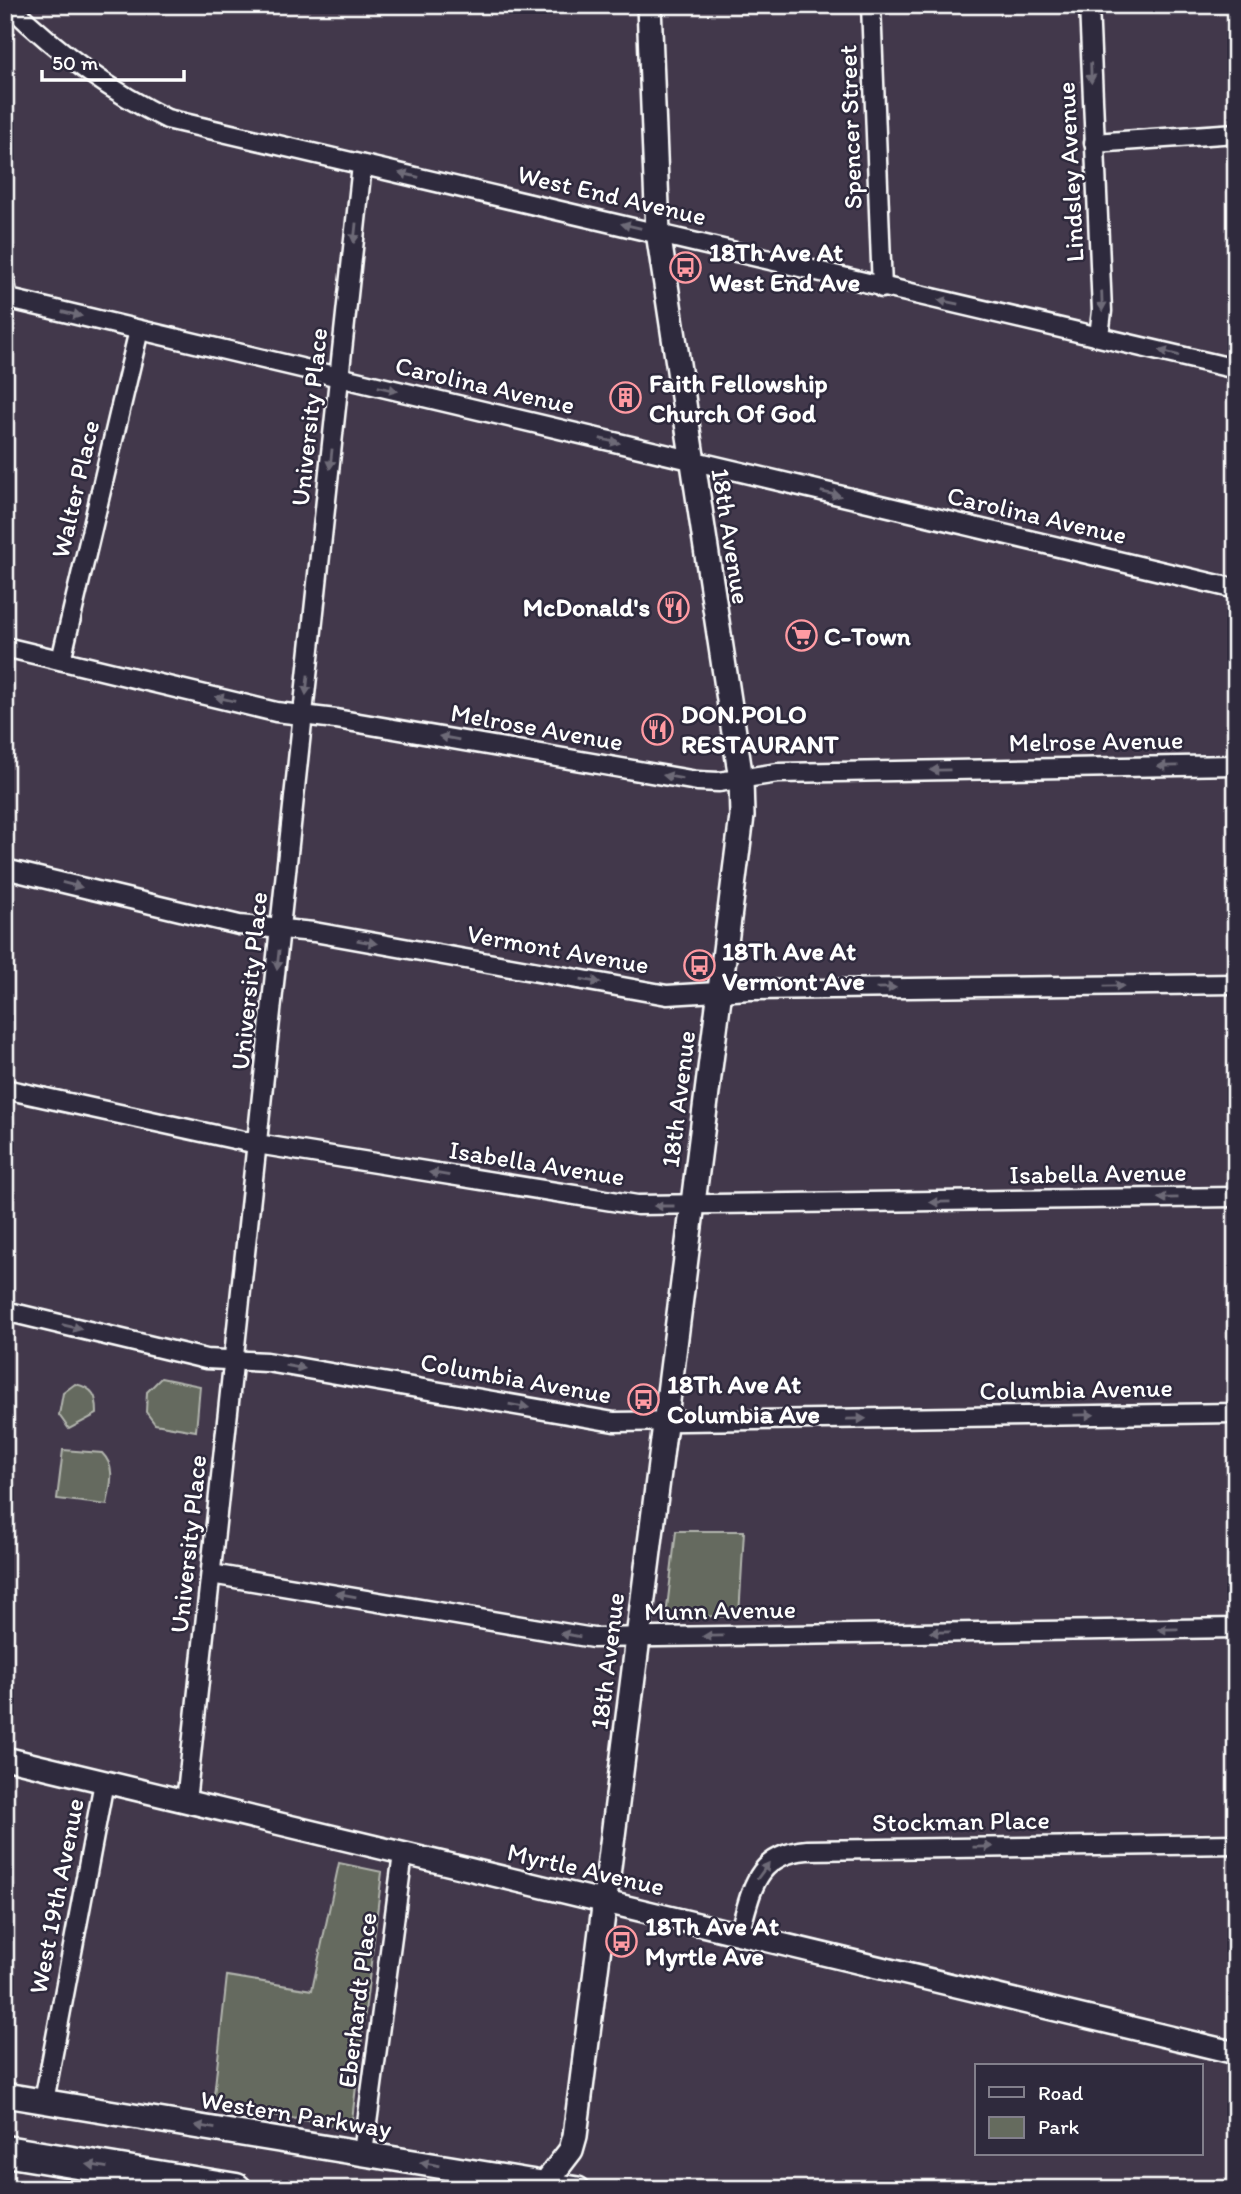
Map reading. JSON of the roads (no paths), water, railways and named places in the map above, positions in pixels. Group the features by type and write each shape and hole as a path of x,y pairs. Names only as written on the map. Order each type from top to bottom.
{"highway":[{"path":"5,2151 236,2189"}],"main road":[{"name":"18th Avenue","path":"543,2186 571,2150 575,2136 742,816 741,779 658,232 649,5"},
{"name":"Western Parkway","path":"5,2095 363,2153 543,2186 578,2189"}],"street":[{"name":"West End Avenue","path":"9,5 50,44 127,100 167,119 1236,369"},
{"name":"Spencer Street","path":"871,5 883,288"},
{"name":"Lindsley Avenue","path":"1088,5 1102,311 1100,336"},
{"path":"1094,143 1236,132"},
{"name":"University Place","path":"186,1802 362,165"},
{"name":"Carolina Avenue","path":"6,293 139,330 1236,590"},
{"name":"Walter Place","path":"61,660 139,330"},
{"name":"Melrose Avenue","path":"5,647 304,716 697,781 741,779 778,773 1236,765"},
{"name":"Vermont Avenue","path":"5,869 239,925 314,932 667,995 1236,984"},
{"name":"Isabella Avenue","path":"5,1089 257,1144 616,1203 693,1206 1236,1197"},
{"name":"Columbia Avenue","path":"5,1311 206,1359 267,1362 614,1422 1236,1413"},
{"name":"Munn Avenue","path":"211,1574 582,1637 1236,1628"},
{"name":"Myrtle Avenue","path":"5,1759 1236,2053"},
{"name":"West 19th Avenue","path":"44,2101 104,1782"},
{"name":"Stockman Place","path":"739,1934 756,1880 770,1861 785,1853 807,1850 1236,1844"},
{"name":"Eberhardt Place","path":"363,2153 403,1854"}],"place":[{"name":"18Th Ave At West End Ave","path":"686,267"},
{"name":"Faith Fellowship Church Of God","path":"626,398"},
{"name":"McDonald's","path":"673,607"},
{"name":"C-Town","path":"801,636"},
{"name":"DON.POLO RESTAURANT","path":"658,729"},
{"name":"18Th Ave At Vermont Ave","path":"699,966"},
{"name":"18Th Ave At Columbia Ave","path":"644,1399"},
{"name":"18Th Ave At Myrtle Ave","path":"622,1941"}]}
